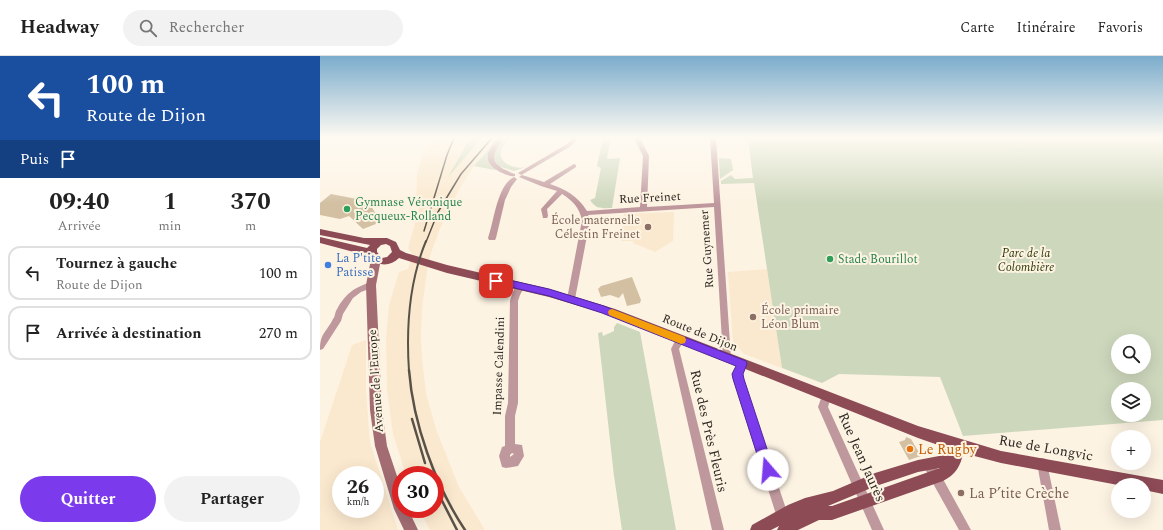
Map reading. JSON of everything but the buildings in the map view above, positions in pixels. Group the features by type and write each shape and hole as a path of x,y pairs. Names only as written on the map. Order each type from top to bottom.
{"main road":[{"path":"320,232 367,242 390,242 397,252 394,258 389,261 372,280"},
{"path":"320,240 374,256 380,261 389,261"},
{"path":"374,256 372,248 379,242"},
{"name":"Route de Dijon","path":"397,252 403,256 436,266 571,299 615,313 742,364 954,444"},
{"name":"Avenue de l'Europe","path":"374,256 372,280 376,410 381,446 392,481"},
{"name":"Route de Dijon","path":"389,261 420,266 436,266"},
{"path":"757,530 785,526 819,513 830,513 865,501 933,471 952,467 956,460 954,444"},
{"name":"Rue de Longvic","path":"954,444 1001,457 1042,463 1163,487"},
{"path":"785,526 805,506 833,498 859,486 918,466 933,471"},
{"name":"Avenue de l'Europe","path":"405,518 411,530"}],"street":[{"path":"491,160 496,168 514,177"},
{"path":"492,238 497,227 499,204 509,184 514,177 521,175 545,160"},
{"path":"643,209 646,160"},
{"name":"Rue Guynemer","path":"714,160 727,358"},
{"path":"542,185 574,166"},
{"path":"521,175 573,197 585,213 586,220 571,299"},
{"path":"545,216 544,209 560,191"},
{"name":"Rue Freinet","path":"585,213 716,206"},
{"path":"320,346 338,319 339,313 350,296 372,280"},
{"name":"Impasse Calendini","path":"510,449 510,416 513,403 513,309 515,297 521,286"},
{"name":"Rue des Près Fleuris","path":"680,340 675,349 718,530"},
{"path":"742,364 738,374 738,379 785,526"},
{"name":"Rue Jean Jaurès","path":"826,396 823,406 878,530"},
{"path":"1042,463 1055,530"},
{"path":"933,471 965,530"}],"shaded area":[{"path":"421,160 457,160 450,174 462,160 479,160 461,186 448,210 430,256 422,308 421,335 426,393 436,429 459,487 485,530 430,530 424,518 444,518 444,466 403,466 393,434 387,391 386,338 389,305 399,272 408,269 412,254 408,248 420,205 416,204 417,175"},
{"name":"École maternelle Célestin Freinet","path":"674,212 673,241 655,252 633,243 633,241 621,241 624,214"},
{"name":"École primaire Léon Blum","path":"767,269 782,368 744,354 733,342 728,272"},
{"path":"366,340 366,391 370,442 378,466 332,466 332,518 384,518 384,486 392,511 392,518 394,518 398,530 320,530 320,442 352,345"}],"green space":[{"path":"457,160 463,160 448,177"},
{"path":"479,160 503,160 513,167 526,167 514,171 501,167 495,170 474,166"},
{"path":"598,160 620,160 612,208 597,207 590,200 595,198 601,168 597,166"},
{"path":"719,160 731,160 733,170 720,179"},
{"name":"Parc de la Colombière","path":"751,160 1163,160 1163,420 1151,421 1151,382 1111,382 1111,422 1138,422 963,436 940,377 839,374 822,383 782,368 754,183 721,184 721,181 731,175 735,179 753,178"},
{"path":"617,323 640,332 676,530 622,530 614,476 598,333 602,332 603,336 614,331 614,327"}],"railway":[{"path":"424,231 445,160"},
{"path":"426,242 438,212 461,174 473,160"},
{"path":"409,371 408,338 412,289 420,257 426,241"},
{"path":"409,370 415,411 427,453 444,493 465,530"},
{"path":"412,419 425,463"},
{"path":"444,505 457,530"}],"slow traffic":[{"path":"612,312 681,340"}],"place":[{"name":"Gymnase Véronique Pecqueux-Rolland","path":"347,209"},
{"name":"École maternelle Célestin Freinet","path":"648,227"},
{"name":"Stade Bourillot","path":"830,259"},
{"name":"La P'tite Patisse","path":"328,265"},
{"name":"École primaire Léon Blum","path":"753,317"},
{"name":"Le Rugby","path":"910,449"},
{"name":"La P’tite Crèche","path":"961,493"}],"route":[{"path":"496,281 571,299 628,318 742,364 738,374 738,379 768,470"}]}
